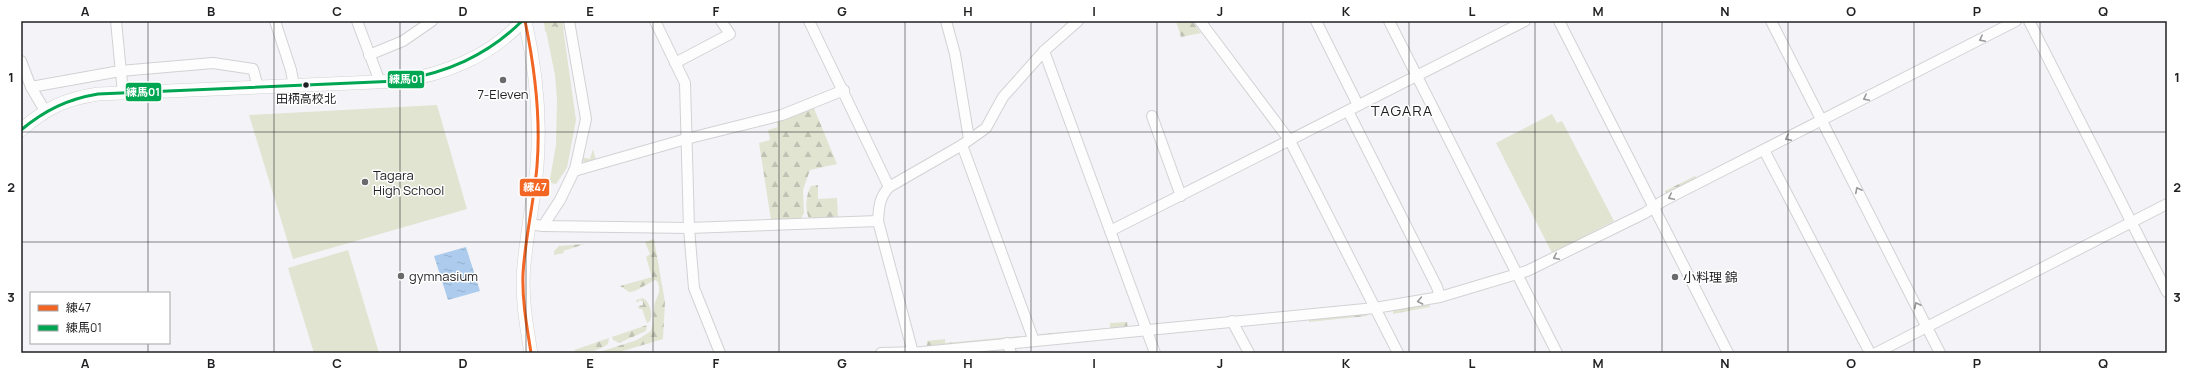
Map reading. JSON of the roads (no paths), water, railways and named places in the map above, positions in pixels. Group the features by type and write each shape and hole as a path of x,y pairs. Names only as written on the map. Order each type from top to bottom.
{"street":[{"path":"116,21 123,93"},
{"path":"275,21 292,70 294,86"},
{"path":"357,21 380,82"},
{"path":"369,55 403,41 432,21"},
{"path":"21,130 61,102 98,94 380,82 418,79 468,61 489,50 510,35 524,21"},
{"path":"524,21 534,61 539,113 536,166 523,288 530,353"},
{"path":"542,226 560,200 574,171 586,119 569,21"},
{"path":"655,21 685,83 689,228 694,288 720,353"},
{"path":"675,63 730,34 721,21"},
{"path":"809,21 844,90 889,188"},
{"path":"946,21 955,54 965,142 1034,341"},
{"path":"913,352 878,221 879,205 882,196 889,188 986,128 1003,97 1044,51 1078,21"},
{"path":"1200,21 1290,141 1398,353"},
{"path":"1316,21 1358,106"},
{"path":"1389,21 1557,353"},
{"path":"1110,231 1525,21"},
{"path":"1559,21 1728,353"},
{"path":"1771,21 1940,353"},
{"path":"881,353 1009,348 1034,341 1375,308 1440,297 1527,271 1601,236 1764,150 2016,21"},
{"path":"2030,21 2167,292"},
{"path":"1044,51 1155,353"},
{"path":"21,61 31,87 45,112"},
{"path":"31,87 120,71 213,63 253,69 258,87"},
{"path":"574,171 686,139 782,115 844,90"},
{"path":"1348,111 1437,287 1440,297"},
{"path":"1152,116 1181,196"},
{"path":"1764,150 1870,353"},
{"path":"1876,353 2167,204"},
{"path":"529,224 542,226 689,228 878,221"},
{"path":"1232,321 1249,353"}],"water":[{"path":"466,247 480,291 448,300 434,256"}],"place":[{"name":"7-Eleven","path":"503,80"},
{"name":"田柄高校北","path":"306,85"},
{"name":"Tagara High School","path":"365,182"},
{"name":"gymnasium","path":"401,276"},
{"name":"小料理 錦","path":"1675,277"}],"district":[{"name":"TAGARA","path":"1402,110"}]}
